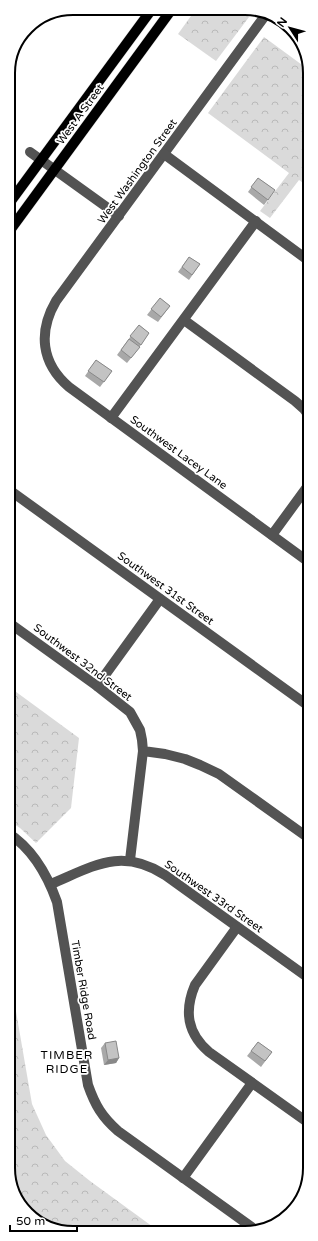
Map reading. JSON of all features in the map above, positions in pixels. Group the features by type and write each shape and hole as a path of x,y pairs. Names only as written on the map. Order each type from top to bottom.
{"main road":[{"name":"West A Street","path":"15,195 148,15"},
{"name":"West A Street","path":"15,223 168,15"}],"street":[{"name":"West Washington Street","path":"46,351 44,335 46,322 50,311 264,18"},
{"path":"30,152 119,216"},
{"path":"164,154 303,256"},
{"path":"112,418 256,221"},
{"path":"184,320 303,408"},
{"name":"Southwest Lacey Lane","path":"46,351 52,368 64,382 303,558"},
{"path":"272,535 303,493"},
{"name":"Southwest 31st Street","path":"15,494 303,702"},
{"path":"97,686 160,599"},
{"name":"Southwest 32nd Street","path":"15,627 97,686 130,712 140,730 143,751 130,860"},
{"path":"143,751 185,759 218,774 303,834"},
{"name":"Timber Ridge Road","path":"15,838 33,855 41,866 51,884 57,902 88,1085 92,1097 102,1115 118,1131 250,1226"},
{"name":"Southwest 33rd Street","path":"51,884 101,863 130,860 142,863 154,868 303,974"},
{"path":"237,927 195,985 190,1001 189,1018 192,1029 196,1038 203,1046 303,1119"},
{"path":"183,1178 252,1083"}],"green space":[{"path":"192,15 245,15 249,17 216,61 178,34"},
{"path":"264,37 303,66 303,183 299,180 270,218 260,211 289,173 208,113"},
{"path":"15,691 79,738 71,808 36,843 15,825"},
{"path":"15,1006 32,1104 46,1135 65,1161 152,1226 61,1225 47,1220 38,1214 32,1209 21,1194 15,1176"}],"building":[{"path":"258,178 275,190 268,200 251,187"},
{"path":"189,257 200,264 192,275 182,267"},
{"path":"160,298 170,306 161,317 151,309"},
{"path":"139,325 149,333 141,345 130,336"},
{"path":"129,339 140,347 131,358 121,350"},
{"path":"96,360 112,371 104,382 88,371"},
{"path":"116,1041 119,1058 108,1060 105,1043"},
{"path":"258,1042 272,1052 265,1061 251,1051"}],"district":[{"name":"TIMBER RIDGE","path":"67,1062"}]}
